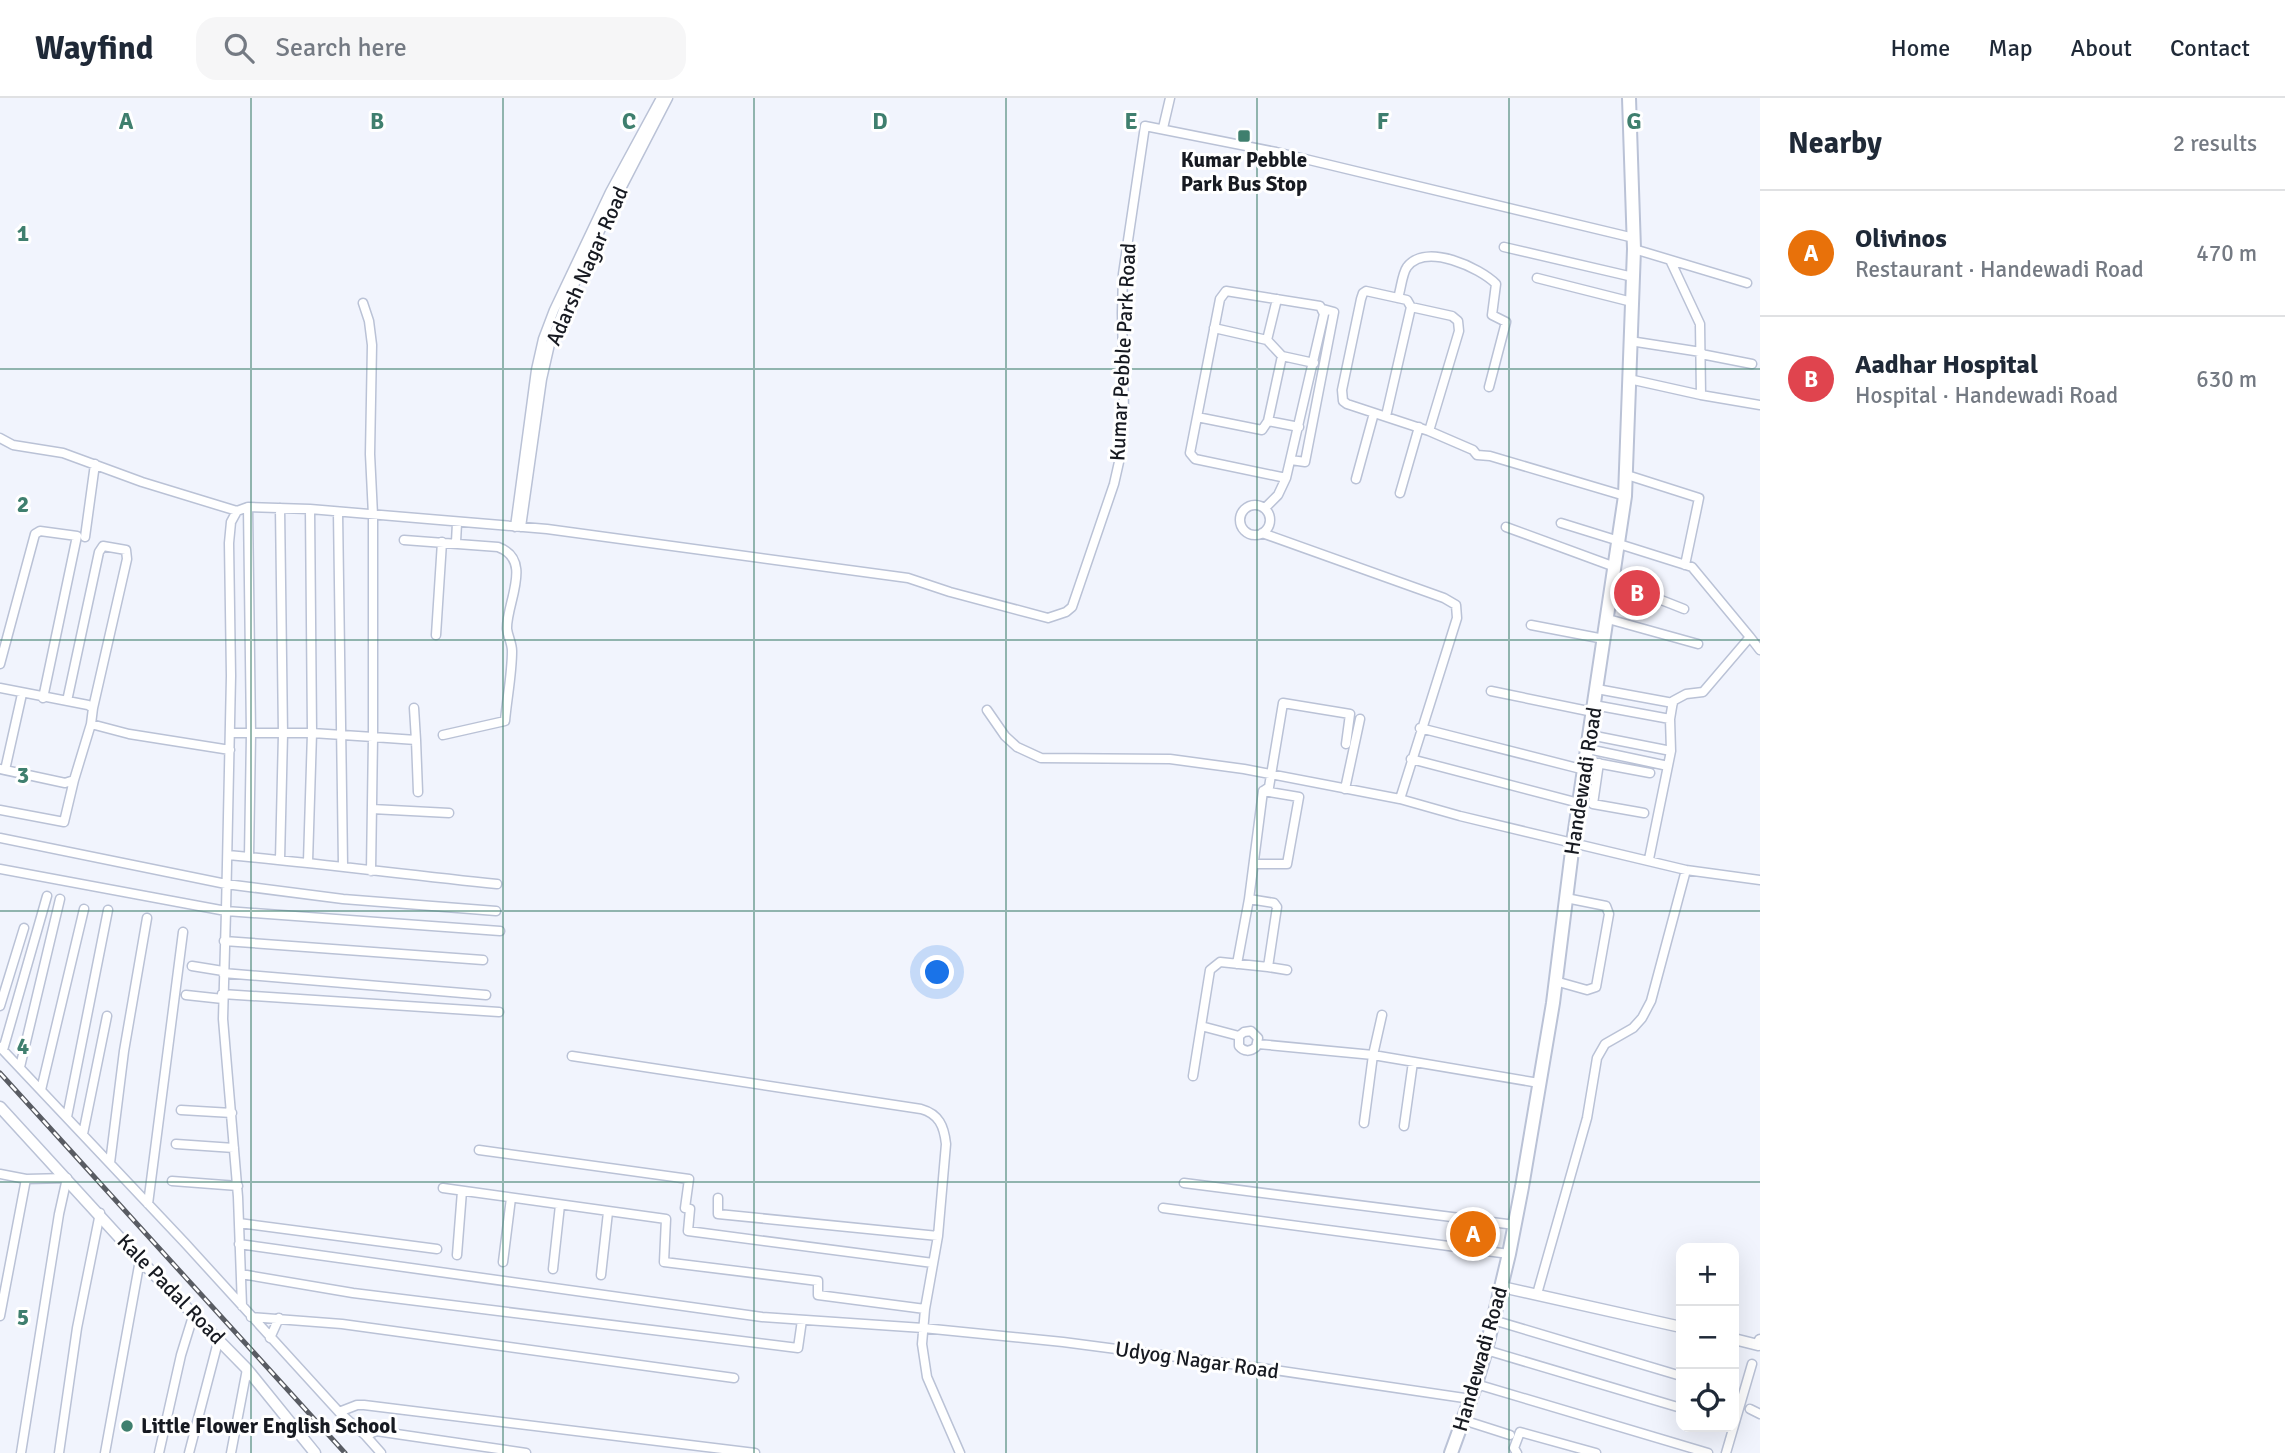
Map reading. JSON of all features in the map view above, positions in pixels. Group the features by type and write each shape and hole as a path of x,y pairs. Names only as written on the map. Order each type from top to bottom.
{"main road":[{"name":"Handewadi Road","path":"1451,1453 1486,1350 1515,1225 1555,981 1573,843 1588,765 1590,734 1619,542 1625,496 1634,243 1629,98"}],"street":[{"name":"Adarsh Nagar Road","path":"518,527 536,370 543,339 610,192 661,98"},
{"name":"Adarsh Nagar Road","path":"518,527 550,344 567,300 608,214 668,98"},
{"path":"1170,98 1163,128 1265,149 1634,243 1671,262 1747,283"},
{"name":"Kumar Pebble Park Road","path":"518,527 908,578 1048,618 1066,612 1072,607 1119,462 1124,414 1122,300 1129,228 1145,125 1163,128"},
{"path":"1504,247 1633,277"},
{"path":"1398,298 1406,268 1418,259 1454,259 1491,279 1496,284 1492,314 1506,322 1489,387"},
{"path":"1671,262 1700,324 1701,395"},
{"path":"1537,278 1632,302"},
{"path":"1286,478 1191,456 1220,299 1226,291 1320,306 1334,312 1305,462 1291,460"},
{"path":"1386,416 1411,307 1407,300 1371,292 1363,293 1342,390 1343,401 1347,404 1429,430 1473,450 1477,455 1490,456 1625,496"},
{"path":"1267,340 1277,299"},
{"path":"363,303 372,345 371,871"},
{"path":"1411,307 1452,316 1458,321 1459,331 1429,430"},
{"path":"1265,508 1278,495 1286,478 1324,319 1323,309"},
{"path":"1214,328 1267,340 1282,356 1314,363"},
{"path":"1630,341 1752,364"},
{"path":"1197,417 1262,430 1268,421 1282,356"},
{"path":"1629,379 1760,405"},
{"path":"1356,479 1374,412"},
{"path":"1268,421 1299,427"},
{"path":"1400,493 1419,427"},
{"path":"0,438 13,445 63,453 142,482 237,511 248,507 310,509 518,527"},
{"path":"85,537 95,464"},
{"path":"1626,475 1699,498 1685,565"},
{"path":"1254,505 1265,508 1270,518 1267,529 1262,533 1257,535 1246,531 1240,521 1248,507 1254,505"},
{"path":"248,507 251,734 249,857"},
{"path":"280,508 283,734 280,860"},
{"path":"308,862 312,733 310,509"},
{"path":"237,511 231,522 229,543 230,750 222,996 237,1186 242,1306"},
{"path":"338,512 343,865"},
{"path":"456,542 457,523"},
{"path":"1561,523 1692,567 1760,650"},
{"path":"1506,527 1615,567"},
{"path":"0,664 2,646 35,534 40,531 77,536 43,698"},
{"path":"1262,533 1450,600 1456,605 1457,618 1420,728 1400,799"},
{"path":"404,540 498,547 508,550 513,556 515,566 515,587 507,628 512,649 505,721 443,735"},
{"path":"436,635 442,541"},
{"path":"0,810 64,822 91,724 127,559 125,550 103,546 99,552 67,701"},
{"path":"1613,581 1684,609"},
{"path":"1608,619 1698,644"},
{"path":"1531,625 1604,639"},
{"path":"1648,859 1671,751 1670,719 1673,703 1686,694 1703,692 1750,637"},
{"path":"0,688 93,708"},
{"path":"1597,689 1673,703"},
{"path":"1491,691 1670,719"},
{"path":"22,694 3,770 65,783 74,780"},
{"path":"1262,791 1269,787 1283,704 1350,714 1346,744"},
{"path":"414,708 418,792"},
{"path":"987,710 1005,736 1017,747 1041,758 1170,759 1271,774 1400,799 1686,870 1760,880"},
{"path":"1345,789 1360,719"},
{"path":"91,724 129,734 230,750"},
{"path":"1420,728 1588,765 1650,773"},
{"path":"230,733 312,733 416,740"},
{"path":"1590,734 1671,751"},
{"path":"1411,759 1580,803"},
{"path":"1588,765 1668,766"},
{"path":"1588,765 1597,783 1593,804 1644,813"},
{"path":"1588,765 1597,783"},
{"path":"1237,964 1249,899 1262,791"},
{"path":"1254,864 1287,864 1299,797 1262,791"},
{"path":"372,810 449,813"},
{"path":"0,838 226,884 343,899 496,911"},
{"path":"228,855 343,865 371,871 497,884"},
{"path":"0,869 226,911 500,931"},
{"path":"1537,1294 1587,1118 1597,1058 1605,1044 1633,1028 1651,1001 1686,870"},
{"path":"47,896 1,1048 339,1412 382,1453"},
{"path":"1555,981 1587,990 1595,987 1609,914 1606,906 1566,898"},
{"path":"20,1067 60,899"},
{"path":"1249,899 1274,903 1277,907 1268,967"},
{"path":"41,1090 84,909"},
{"path":"67,1117 108,910"},
{"path":"110,1163 124,1051 147,918"},
{"path":"0,1006 24,928"},
{"path":"148,1204 183,932"},
{"path":"224,941 483,960"},
{"path":"1193,1076 1210,970 1220,962 1287,970"},
{"path":"192,965 223,972 486,995"},
{"path":"186,995 499,1012"},
{"path":"1364,1123 1373,1055 1382,1015"},
{"path":"83,1134 107,1016"},
{"path":"1201,1026 1239,1036"},
{"path":"1251,1031 1256,1035 1258,1044 1254,1050 1244,1050 1239,1046 1239,1036 1251,1031"},
{"path":"1258,1044 1373,1055 1539,1083"},
{"path":"572,1056 930,1112 942,1124 946,1144 938,1236 923,1328 923,1360 937,1404 960,1453"},
{"path":"1404,1126 1413,1062"},
{"name":"Kale Padal Road","path":"0,1107 100,1213 140,1260 247,1368 315,1453"},
{"path":"181,1110 232,1113"},
{"path":"176,1144 234,1148"},
{"path":"479,1150 690,1179 685,1208 690,1209 688,1231 933,1263"},
{"path":"0,1174 26,1179 67,1178 21,1453"},
{"path":"0,1316 26,1179"},
{"path":"173,1181 237,1186"},
{"path":"1184,1184 1515,1225"},
{"path":"443,1188 666,1219 664,1262 818,1281 818,1295 925,1310"},
{"path":"457,1255 463,1191"},
{"path":"503,1262 511,1198"},
{"path":"719,1198 718,1214 938,1236"},
{"path":"552,1269 560,1205"},
{"path":"1163,1208 1509,1254"},
{"path":"601,1275 608,1212"},
{"path":"59,1453 77,1328 100,1213"},
{"path":"239,1223 437,1249"},
{"name":"Udyog Nagar Road","path":"239,1244 734,1313 1063,1342 1222,1362 1471,1399"},
{"path":"105,1453 140,1260"},
{"path":"241,1274 353,1293 797,1349 802,1320"},
{"path":"1502,1287 1676,1326"},
{"path":"159,1453 181,1355 194,1313"},
{"path":"251,1317 342,1324 734,1378"},
{"path":"270,1338 279,1318"},
{"path":"1493,1320 1676,1375"},
{"path":"189,1453 219,1338"},
{"path":"1739,1340 1758,1345 1760,1340"},
{"path":"1486,1350 1676,1407"},
{"path":"1739,1408 1752,1364"},
{"path":"231,1453 247,1368"},
{"path":"1476,1384 1708,1453"},
{"path":"1739,1394 1743,1395"},
{"path":"339,1412 364,1405 755,1453"},
{"path":"1750,1409 1760,1414"},
{"path":"1463,1420 1510,1436"},
{"path":"366,1436 376,1431 526,1453"},
{"path":"1517,1453 1514,1448 1520,1432 1596,1453"},
{"path":"1728,1452 1732,1432"}],"railway":[{"path":"0,1073 345,1453"}],"place":[{"name":"Kumar Pebble Park Bus Stop","path":"1244,136"},
{"name":"Aadhar Hospital","path":"1637,593"},
{"name":"Olivinos","path":"1473,1234"},
{"name":"Little Flower English School","path":"127,1426"}]}
